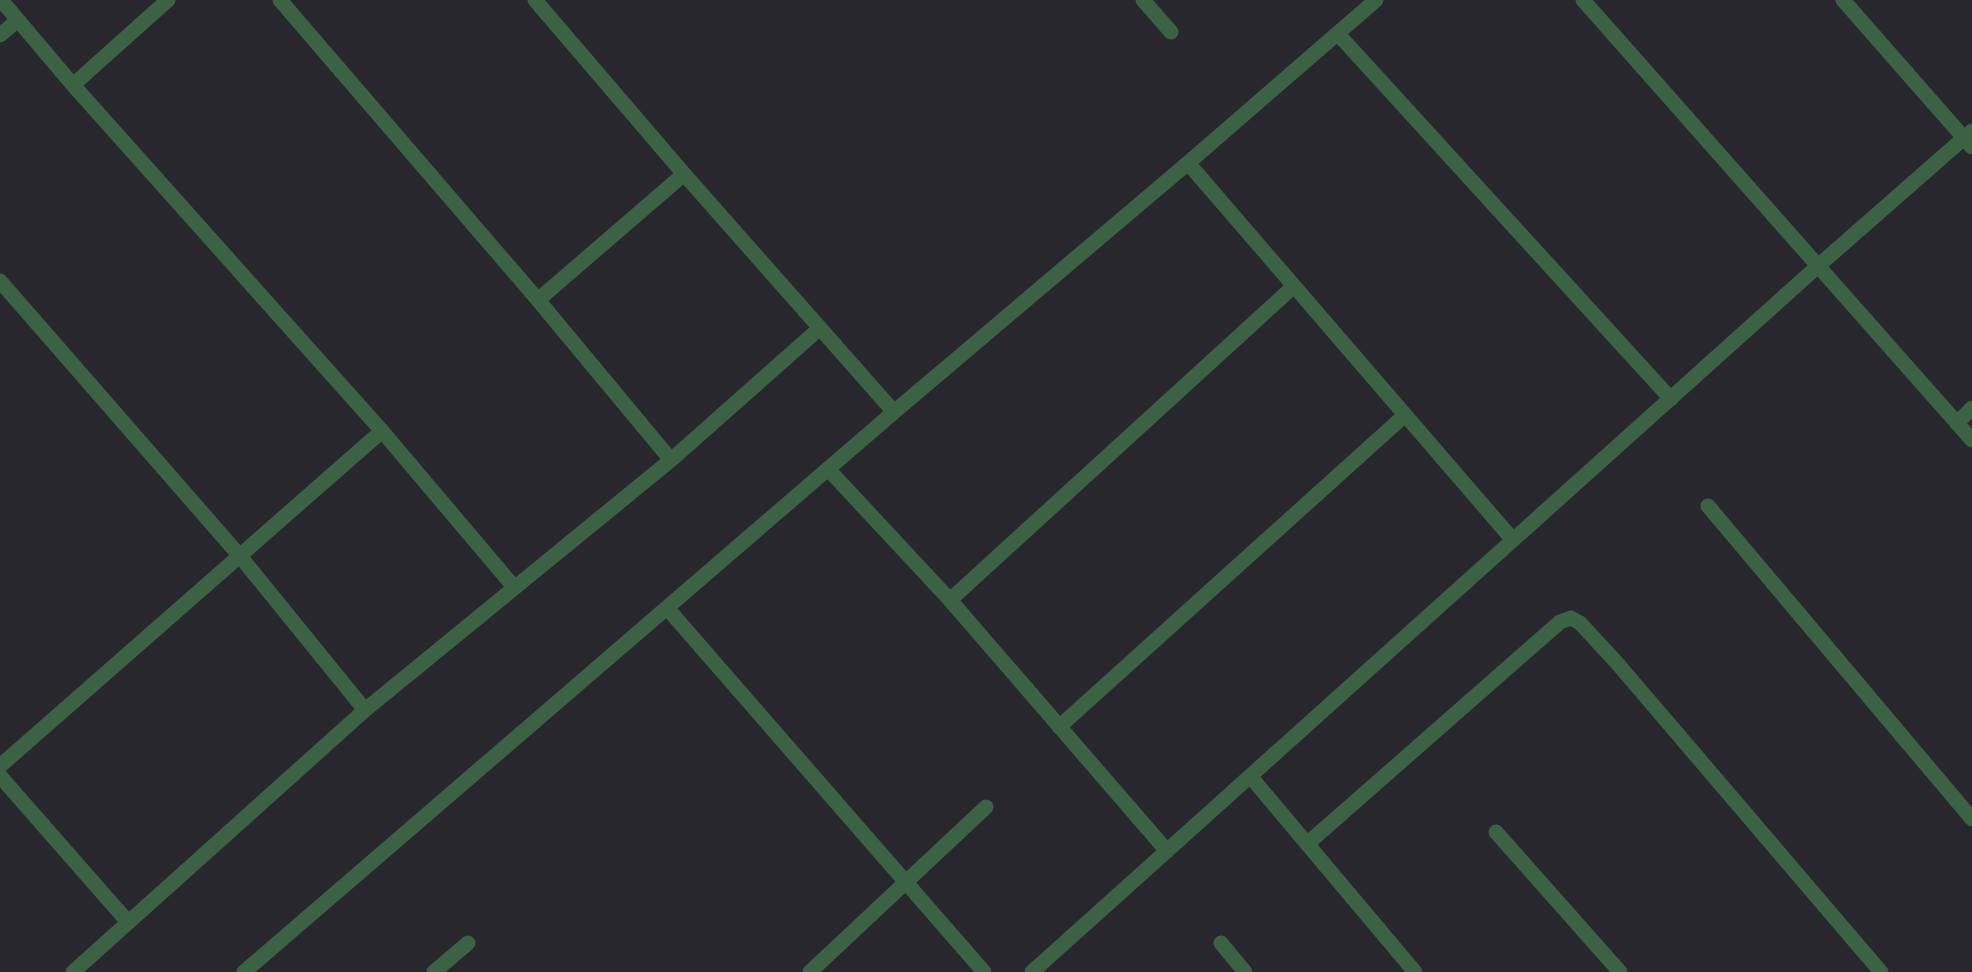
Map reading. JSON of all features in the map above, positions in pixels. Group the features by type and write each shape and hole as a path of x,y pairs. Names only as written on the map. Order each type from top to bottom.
{"street":[{"path":"1,0 73,85 382,431 514,587"},
{"path":"73,85 168,0"},
{"path":"280,0 538,300 671,460"},
{"path":"535,0 684,174 894,412"},
{"path":"1143,0 1171,32"},
{"path":"244,972 1376,0"},
{"path":"1583,0 1972,440"},
{"path":"1036,971 1250,776 1818,266 1969,138 1843,0"},
{"path":"0,36 18,20"},
{"path":"1338,34 1671,398"},
{"path":"1188,163 1513,540"},
{"path":"538,300 684,174"},
{"path":"1,285 239,555 365,710"},
{"path":"950,600 1294,286"},
{"path":"82,969 128,922 365,710 671,460 820,328"},
{"path":"1957,423 1972,408"},
{"path":"1059,726 1405,415"},
{"path":"0,766 382,431"},
{"path":"828,469 950,600 1167,851"},
{"path":"1708,506 1972,819"},
{"path":"667,608 984,972"},
{"path":"1307,844 1560,622 1571,618 1580,623 1617,662 1881,972"},
{"path":"0,776 128,922"},
{"path":"1250,776 1415,972"},
{"path":"810,972 986,807"},
{"path":"1496,832 1620,972"},
{"path":"434,972 468,943"},
{"path":"1221,943 1245,972"}]}
